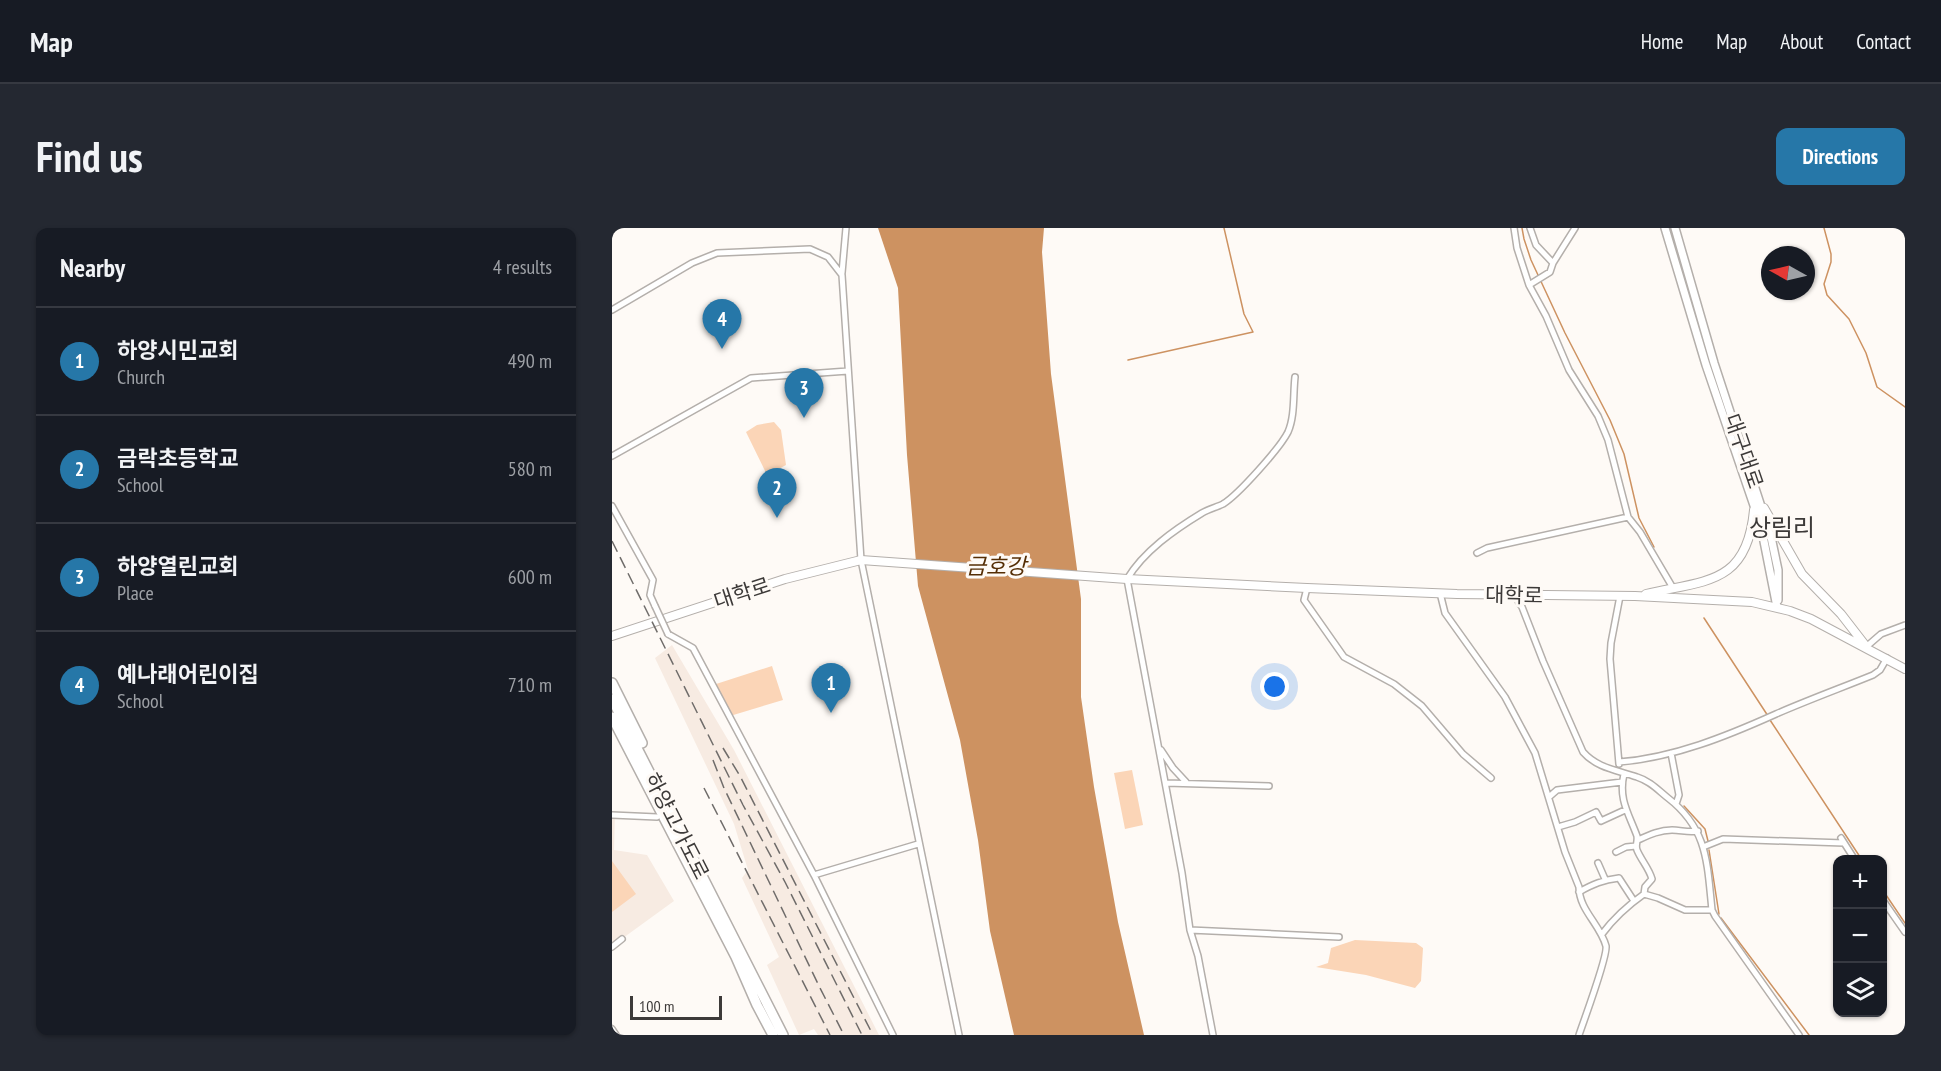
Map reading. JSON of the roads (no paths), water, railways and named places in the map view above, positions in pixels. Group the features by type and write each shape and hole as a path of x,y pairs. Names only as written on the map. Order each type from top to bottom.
{"main road":[{"path":"1764,508 1802,574 1841,614 1866,647"},
{"path":"1635,596 1706,581 1726,571 1747,547 1754,510"},
{"name":"대학로","path":"612,636 785,579 861,560 1108,578 1307,588 1514,595 1635,596 1752,602 1777,607 1811,620 1905,669"},
{"path":"612,683 735,926 750,961 754,978"},
{"name":"하양고가도로","path":"612,699 739,956"},
{"name":"하양고가도로","path":"612,717 739,956"},
{"path":"612,728 746,991 757,1005"},
{"path":"739,956 754,978 783,1035"},
{"path":"739,956 757,1005 773,1035"}],"street":[{"path":"846,228 842,275 861,560 959,1035"},
{"path":"1514,228 1517,248 1529,285 1546,316 1569,370 1598,416 1608,440 1628,517 1640,532 1673,588"},
{"path":"1530,228 1536,245 1553,263"},
{"path":"1529,285 1550,272 1553,263 1575,228"},
{"name":"대구대로","path":"1665,228 1706,365 1767,552 1777,607"},
{"name":"대구대로","path":"1675,228 1714,363 1764,508 1776,557 1777,607"},
{"path":"612,310 692,263 717,253 810,249 828,257 842,275"},
{"path":"612,456 751,378 848,371"},
{"path":"1213,1035 1198,956 1190,930 1166,783 1126,579 1155,545 1203,513 1226,502 1276,450 1288,432 1292,419 1295,377"},
{"path":"612,506 653,580 650,595 668,634 693,648 814,876 893,1035"},
{"path":"1477,553 1487,548 1628,517"},
{"path":"1307,588 1304,600 1344,657 1394,684 1422,706 1463,754 1491,778"},
{"path":"1440,593 1445,613 1505,698 1529,742 1549,797 1565,852 1580,887 1579,892 1586,912 1602,934 1607,949 1579,1035"},
{"path":"1514,595 1522,607 1546,669 1583,752 1588,758 1605,768 1651,783 1676,804 1698,831 1703,847 1712,910 1799,1035"},
{"path":"1602,934 1615,918 1644,894 1645,887 1652,879 1624,810 1610,659 1620,596"},
{"path":"1866,647 1881,633 1905,625"},
{"path":"1619,762 1648,759 1671,753 1769,718 1874,675 1887,658"},
{"path":"1159,746 1173,768 1186,782"},
{"path":"1671,753 1679,795 1676,804"},
{"path":"1549,797 1557,790 1622,782"},
{"path":"1166,783 1269,786"},
{"path":"1558,827 1596,812 1601,820 1624,810"},
{"path":"612,814 657,817"},
{"path":"1616,852 1655,832 1698,831"},
{"path":"1703,847 1723,839 1842,840 1852,855"},
{"path":"814,876 918,844"},
{"path":"1598,863 1605,879"},
{"path":"1579,892 1605,879 1619,878 1634,901"},
{"path":"1644,894 1685,910 1712,910"},
{"path":"1887,906 1905,932"},
{"path":"1190,930 1339,937"},
{"path":"612,946 622,939"},
{"path":"612,1029 616,1035"}],"water":[{"name":"금호강","path":"878,228 1044,228 1042,252 1051,374 1081,599 1081,697 1118,922 1144,1035 1014,1035 990,931 978,840 960,740 918,586 907,455 898,288"}],"waterway":[{"path":"1128,360 1253,332 1244,314 1224,228"},
{"path":"1522,228 1531,260 1565,333 1610,420 1624,454 1639,518 1654,547"},
{"path":"1824,228 1831,254 1831,262 1824,284 1827,295 1849,319 1866,353 1877,387 1905,407"},
{"path":"1704,618 1768,716"},
{"path":"1770,720 1859,855"},
{"path":"1684,806 1705,829 1708,841"},
{"path":"1709,850 1719,914"},
{"path":"1887,896 1905,923"},
{"path":"1721,918 1809,1035"}],"railway":[{"path":"612,541 743,805 785,882 862,1035"},
{"path":"723,748 740,776 873,1035"},
{"path":"713,760 724,788 844,1035"},
{"path":"704,788 830,1035"}],"place":[{"name":"예나래어린이집","path":"722,349"},
{"name":"하양열린교회","path":"804,418"},
{"name":"금락초등학교","path":"777,518"},
{"name":"하양시민교회","path":"831,713"}],"district":[{"name":"상림리","path":"1782,527"}]}
